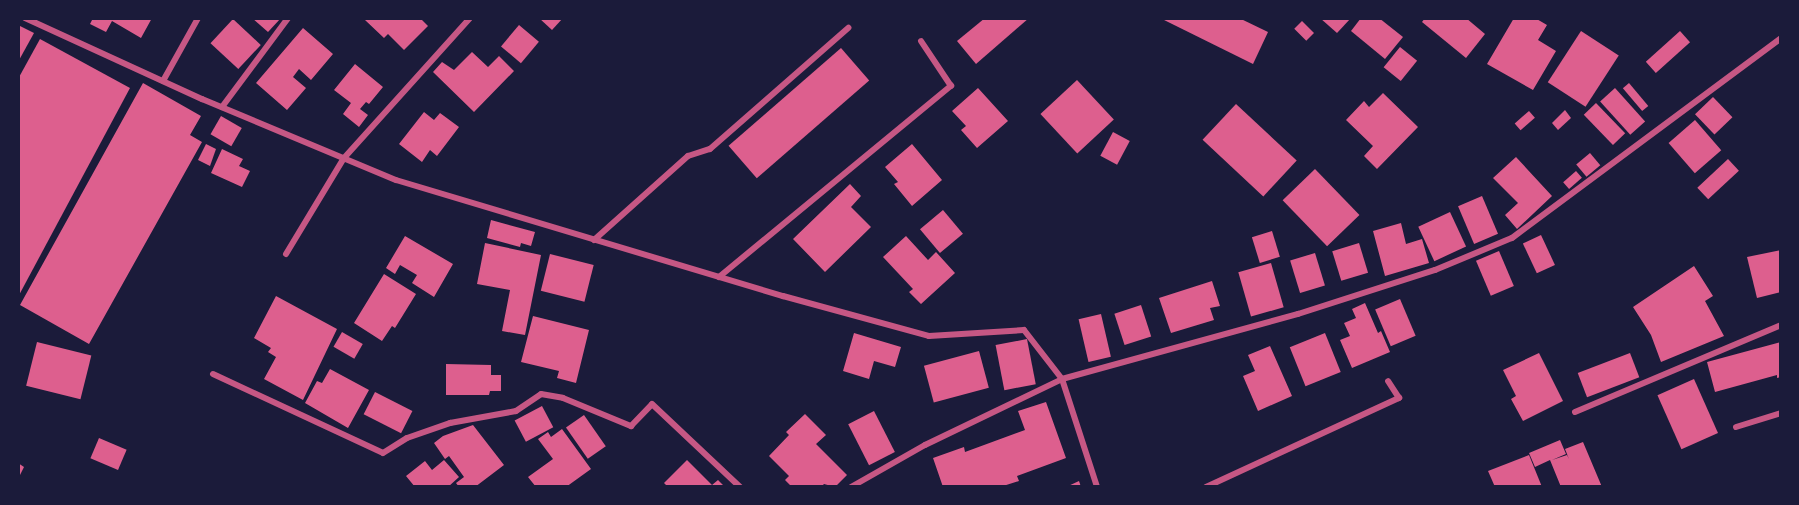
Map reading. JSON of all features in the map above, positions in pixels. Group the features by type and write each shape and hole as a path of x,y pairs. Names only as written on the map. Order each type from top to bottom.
{"street":[{"path":"25,18 222,107 396,180 719,277 929,336 1024,330 1062,378 1097,487"},
{"path":"163,81 198,18"},
{"path":"222,107 288,18"},
{"path":"286,254 344,158 470,18"},
{"path":"594,240 687,156 710,149 848,28"},
{"path":"852,487 925,445 1062,378 1298,314 1435,270 1512,238 1781,38"},
{"path":"719,277 951,86 921,41"},
{"path":"1575,412 1781,325"},
{"path":"213,374 383,453 407,438 450,423 516,411 541,394 563,398 631,426 652,405 740,487"},
{"path":"1206,487 1398,398 1388,381"},
{"path":"1736,427 1781,413"}],"building":[{"path":"93,18 152,18 141,38 112,21 106,32 90,24"},
{"path":"252,18 281,18 268,32"},
{"path":"367,18 420,18 428,26 404,50 388,34 384,38 365,20"},
{"path":"539,18 563,18 552,30"},
{"path":"985,18 1029,18 976,64 957,41"},
{"path":"1160,18 1239,18 1268,32 1253,64"},
{"path":"1320,18 1351,18 1337,33"},
{"path":"1361,18 1379,18 1403,37 1385,59 1351,31"},
{"path":"1425,18 1466,18 1485,34 1466,58 1422,22"},
{"path":"1514,18 1535,18 1547,25 1538,40 1556,51 1533,90 1487,64"},
{"path":"233,19 261,45 238,69 210,43"},
{"path":"1302,21 1314,33 1306,41 1294,29"},
{"path":"18,25 34,33 18,62"},
{"path":"519,25 539,42 521,63 501,46"},
{"path":"303,28 333,54 311,80 299,69 293,77 306,88 287,110 256,83"},
{"path":"1581,31 1619,56 1586,107 1548,82"},
{"path":"1680,31 1690,42 1656,73 1646,62"},
{"path":"40,39 130,88 18,297 18,79"},
{"path":"1400,47 1417,61 1401,81 1384,67"},
{"path":"841,48 869,80 757,178 729,146"},
{"path":"472,52 488,67 499,56 514,71 474,112 433,72 442,62 454,70"},
{"path":"355,64 383,87 369,104 366,102 360,109 368,115 359,127 343,114 351,103 334,90"},
{"path":"1077,80 1114,119 1077,154 1040,114"},
{"path":"143,83 201,116 190,135 202,142 89,344 20,305"},
{"path":"1629,83 1648,106 1642,111 1623,88"},
{"path":"978,88 1008,121 977,148 961,130 966,126 952,111"},
{"path":"1615,88 1645,121 1630,135 1600,101"},
{"path":"1383,93 1418,127 1377,169 1364,156 1373,146 1346,120 1364,101 1369,107"},
{"path":"1713,97 1732,117 1714,135 1695,114"},
{"path":"1596,103 1625,133 1613,145 1584,115"},
{"path":"1236,104 1297,161 1263,196 1203,140"},
{"path":"1565,110 1571,118 1558,130 1552,123"},
{"path":"1529,111 1535,118 1521,130 1515,123"},
{"path":"424,112 434,120 440,113 459,127 437,156 430,150 422,162 399,144"},
{"path":"221,116 242,128 231,146 210,134"},
{"path":"1695,120 1721,150 1695,173 1669,143"},
{"path":"1113,132 1130,141 1117,165 1100,156"},
{"path":"206,144 216,149 210,166 198,160"},
{"path":"912,144 942,180 912,206 894,184 898,182 885,167"},
{"path":"222,149 243,159 239,166 250,171 242,187 211,173"},
{"path":"1590,153 1600,165 1586,177 1576,165"},
{"path":"1516,157 1552,196 1517,229 1505,215 1518,203 1493,178"},
{"path":"1728,159 1739,171 1708,199 1697,188"},
{"path":"1315,169 1359,215 1327,246 1283,200"},
{"path":"1576,171 1582,178 1569,189 1563,182"},
{"path":"850,184 861,196 851,207 871,227 825,272 793,239"},
{"path":"1482,196 1498,234 1474,244 1458,206"},
{"path":"943,210 963,234 940,253 920,229"},
{"path":"1450,212 1466,246 1434,261 1418,227"},
{"path":"491,220 535,232 531,246 521,243 520,247 487,238"},
{"path":"1401,223 1406,244 1422,239 1429,263 1385,276 1373,231"},
{"path":"1272,231 1280,257 1260,263 1252,237"},
{"path":"1541,235 1555,265 1537,273 1523,243"},
{"path":"405,236 453,264 434,297 412,283 417,275 400,265 395,274 386,268"},
{"path":"906,236 928,260 936,252 955,273 921,304 909,292 913,289 883,257"},
{"path":"485,243 541,255 525,335 502,331 510,290 477,284"},
{"path":"1359,243 1368,273 1341,281 1332,251"},
{"path":"1781,250 1781,292 1757,298 1747,257"},
{"path":"1499,251 1514,286 1491,296 1476,261"},
{"path":"1315,253 1325,286 1300,293 1290,261"},
{"path":"550,254 594,265 584,302 541,291"},
{"path":"1271,263 1284,307 1251,317 1238,272"},
{"path":"1694,266 1713,296 1705,301 1724,336 1661,362 1651,335 1633,307"},
{"path":"384,274 416,294 395,328 392,326 382,341 354,323"},
{"path":"1212,281 1220,306 1210,308 1214,320 1171,333 1159,298"},
{"path":"276,296 337,329 303,400 264,379 276,357 268,352 271,348 254,338"},
{"path":"1400,299 1416,336 1391,346 1375,310"},
{"path":"1365,303 1378,333 1381,331 1390,352 1352,368 1340,340 1350,336 1344,323 1356,318 1352,309"},
{"path":"1141,305 1151,336 1125,345 1114,314"},
{"path":"1101,314 1111,357 1088,362 1079,319"},
{"path":"533,316 589,330 576,383 557,378 559,371 521,362"},
{"path":"342,332 363,344 354,359 334,347"},
{"path":"854,333 901,347 895,367 874,361 869,379 843,371"},
{"path":"1325,333 1341,372 1306,386 1290,347"},
{"path":"1027,339 1036,384 1004,390 996,345"},
{"path":"37,342 91,356 80,399 26,386"},
{"path":"1781,342 1781,377 1777,378 1777,375 1715,392 1707,362"},
{"path":"1270,346 1292,396 1258,411 1243,376 1255,371 1248,355"},
{"path":"979,351 989,388 934,402 924,366"},
{"path":"1539,353 1563,401 1523,421 1511,399 1516,396 1503,370"},
{"path":"1630,353 1639,377 1587,397 1578,373"},
{"path":"446,364 491,365 491,375 501,375 501,391 490,391 489,395 446,395"},
{"path":"330,369 369,390 348,428 305,403 317,381 322,383"},
{"path":"1694,379 1718,433 1681,449 1657,395"},
{"path":"375,392 412,411 401,433 364,414"},
{"path":"1046,402 1066,458 1017,476 1019,481 1000,487 943,487 933,458 964,447 965,452 1025,430 1018,411"},
{"path":"542,406 553,427 526,442 515,421"},
{"path":"874,411 895,452 869,465 848,424"},
{"path":"805,414 826,435 816,444 847,475 835,487 824,484 821,487 792,487 785,480 789,476 769,456 789,435 786,432"},
{"path":"584,415 606,446 588,459 566,428"},
{"path":"473,425 504,465 475,487 459,487 456,483 464,477 449,456 445,459 434,443 443,436"},
{"path":"562,429 591,469 566,487 536,487 528,477 553,459 538,439 548,432 551,437"},
{"path":"99,438 127,450 118,470 90,458"},
{"path":"1560,440 1566,454 1552,460 1567,455 1569,459 1565,449 1583,442 1602,487 1561,487 1550,460 1535,467 1529,453"},
{"path":"1529,455 1542,487 1495,487 1488,471"},
{"path":"444,460 459,477 448,487 415,487 406,476 425,461 432,470"},
{"path":"687,460 712,485 718,480 725,487 668,487 664,483"},
{"path":"18,463 24,467 18,479"},
{"path":"1079,481 1081,487 1066,487"}]}
